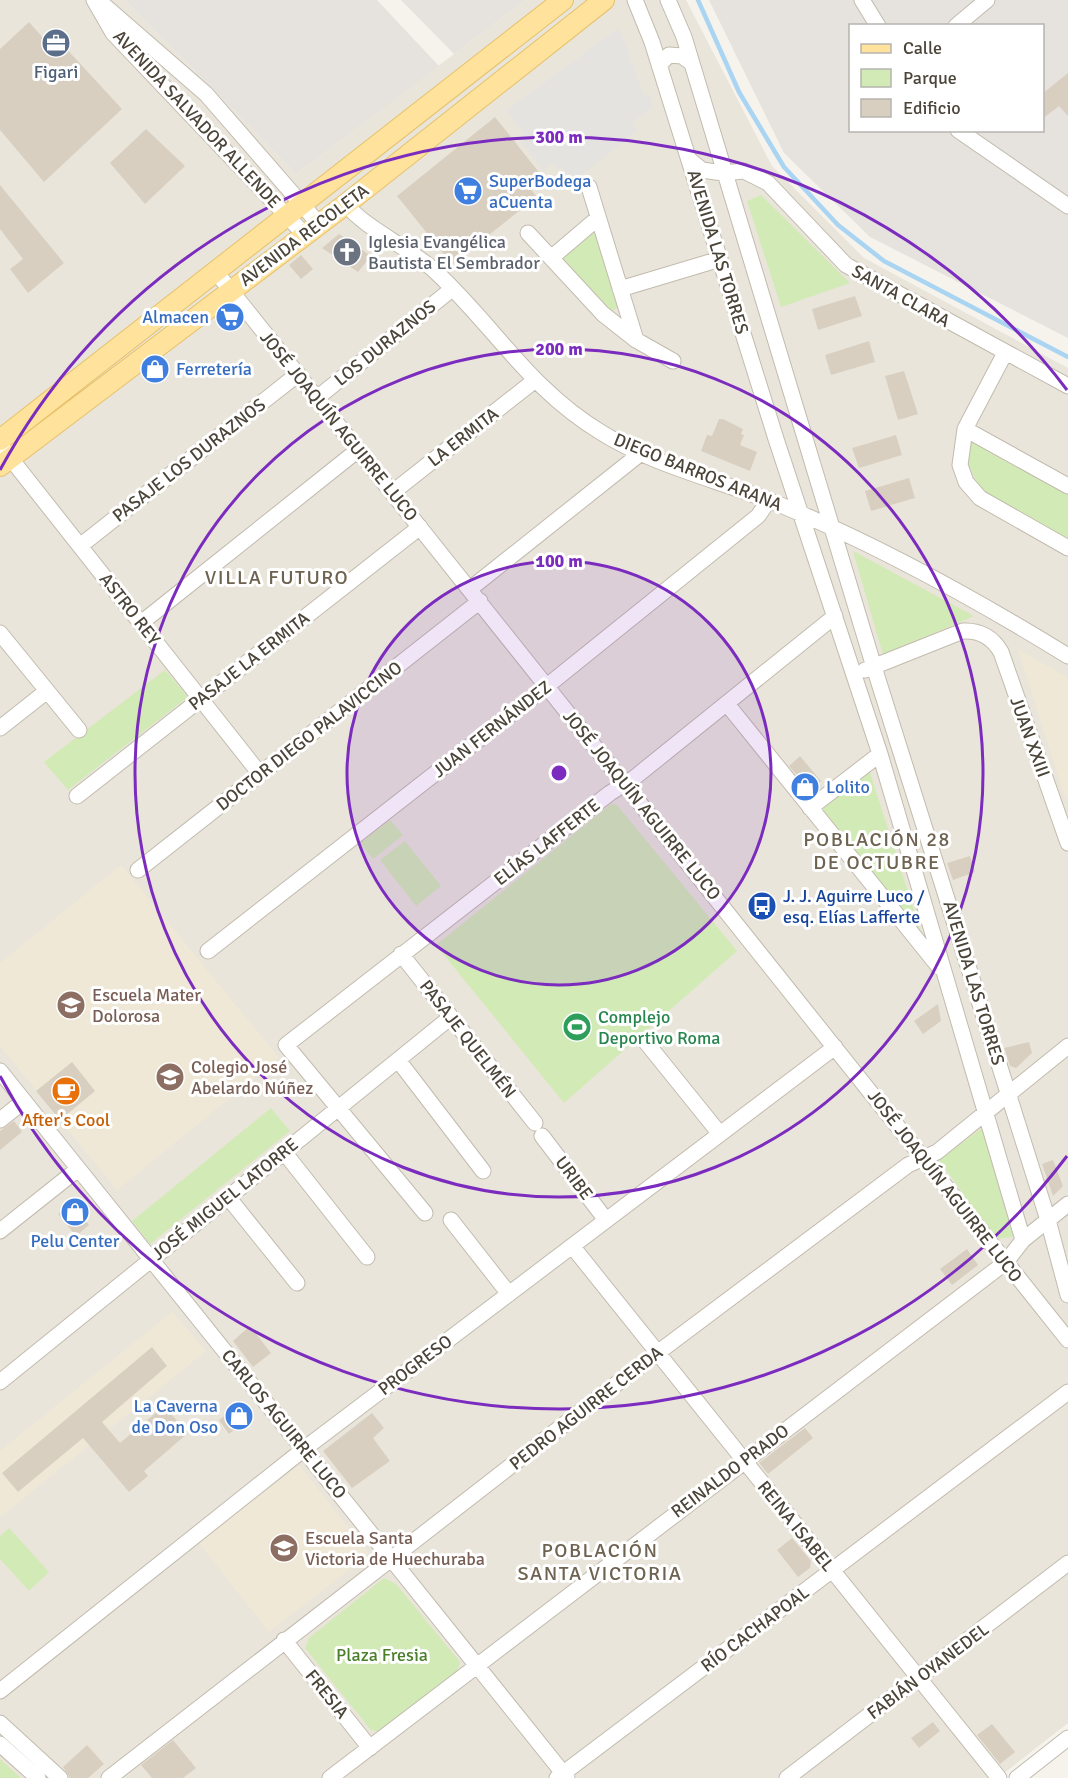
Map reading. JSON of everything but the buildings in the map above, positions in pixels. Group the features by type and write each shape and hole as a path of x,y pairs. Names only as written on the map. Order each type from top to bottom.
{"main road":[{"name":"AVENIDA RECOLETA","path":"0,440 563,0"},
{"name":"AVENIDA RECOLETA","path":"3,456 312,230 604,0"}],"street":[{"name":"AVENIDA SALVADOR ALLENDE","path":"96,0 206,94 294,210"},
{"name":"AVENIDA SALVADOR ALLENDE","path":"96,0 113,33 312,230"},
{"name":"AVENIDA LAS TORRES","path":"634,0 659,65 690,160 776,439 879,754 1023,1240"},
{"name":"AVENIDA LAS TORRES","path":"668,0 684,37 874,667 1048,1220 1068,1295"},
{"path":"862,0 877,24"},
{"path":"958,24 987,0"},
{"path":"659,65 669,55 682,57 690,62"},
{"path":"961,132 1068,206"},
{"name":"SANTA CLARA","path":"690,160 702,170 744,171 768,183 846,265 1068,386"},
{"path":"589,187 636,340"},
{"name":"DIEGO BARROS ARANA","path":"346,204 360,217 421,259 452,289 534,381 593,427 641,453 770,500 832,527 997,613 1068,656"},
{"path":"551,258 598,218"},
{"path":"528,233 603,314 636,340 673,361"},
{"path":"620,289 720,259"},
{"name":"JOSÉ JOAQUÍN AGUIRRE LUCO","path":"216,272 1068,1340"},
{"name":"LOS DURAZNOS","path":"317,398 452,289"},
{"path":"1005,353 965,429 960,465 966,482 980,498 1068,548"},
{"name":"PASAJE LOS DURAZNOS","path":"80,546 298,374"},
{"name":"LA ERMITA","path":"393,492 534,381"},
{"path":"965,429 1068,486"},
{"path":"776,439 802,431"},
{"path":"141,623 358,450"},
{"path":"470,589 641,453"},
{"name":"ASTRO REY","path":"3,456 80,546 260,774"},
{"name":"JUAN FERNÁNDEZ","path":"208,951 547,686 758,516 770,500"},
{"name":"PASAJE LA ERMITA","path":"77,796 420,527"},
{"name":"DOCTOR DIEGO PALAVICCINO","path":"138,870 480,602"},
{"name":"ELÍAS LAFFERTE","path":"340,1107 286,1045 727,704 835,616"},
{"name":"JUAN XXIII","path":"874,667 963,631 974,631 985,636 1000,652 1064,818 1068,843"},
{"path":"0,633 79,729"},
{"path":"854,675 874,667"},
{"path":"0,728 47,691"},
{"path":"727,704 944,974"},
{"path":"810,808 879,754"},
{"name":"PASAJE QUELMÉN","path":"401,954 538,1130"},
{"name":"JOSÉ MIGUEL LATORRE","path":"0,1382 451,1017"},
{"path":"645,1041 720,1134"},
{"name":"PEDRO AGUIRRE CERDA","path":"109,1778 657,1353 908,1165 937,1152 1068,1046"},
{"name":"PROGRESO","path":"0,1691 304,1449 835,1047"},
{"path":"398,1060 483,1171"},
{"name":"CARLOS AGUIRRE LUCO","path":"0,1071 477,1665 563,1776"},
{"path":"0,1120 24,1101"},
{"path":"340,1107 425,1213"},
{"name":"URIBE","path":"538,1130 606,1220"},
{"path":"284,1152 367,1257"},
{"path":"0,1231 78,1169"},
{"path":"228,1197 297,1283"},
{"name":"REINALDO PRADO","path":"330,1778 743,1460 1006,1262 1023,1240 1068,1204"},
{"path":"451,1220 509,1294"},
{"name":"REINA ISABEL","path":"572,1246 999,1778"},
{"name":"RÍO CACHAPOAL","path":"563,1776 1068,1392"},
{"name":"FABIÁN OYANEDEL","path":"787,1778 1068,1563"},
{"name":"FRESIA","path":"285,1640 370,1748"},
{"path":"0,1723 60,1778"},
{"path":"1017,1778 1068,1738"},
{"path":"0,1744 38,1778"}],"shaded area":[{"path":"0,0 125,0 296,174 525,0 686,0 772,166 864,258 1068,368 1068,1723 998,1778 0,1778"},
{"path":"125,0 377,0 439,66 296,174"},
{"path":"401,0 525,0 454,54"},
{"path":"709,0 1068,0 1068,338 870,237 784,153"},
{"path":"617,29 621,32 644,96 650,94 653,107 632,122 638,130 573,182 561,167 558,169 553,163 544,171 519,139 525,134 506,111"},
{"path":"1018,649 1068,678 1068,797 1065,798"},
{"path":"121,865 279,1058 117,1190 60,1120 95,1091 72,1063 37,1091 0,1046 0,963"},
{"path":"172,1312 206,1351 0,1517 0,1451"},
{"name":"Escuela Santa Victoria de Huechuraba","path":"299,1465 369,1554 269,1632 199,1543"}],"green space":[{"path":"761,195 850,283 781,307 747,201"},
{"path":"595,229 618,307 609,313 560,259"},
{"path":"971,437 1068,490 1068,541 981,492 967,461"},
{"path":"853,551 974,616 883,655"},
{"path":"165,670 188,697 68,790 44,762"},
{"path":"868,766 924,942 820,812"},
{"name":"Complejo Deportivo Roma","path":"611,804 617,805 737,951 564,1103 436,945"},
{"path":"390,820 403,835 373,859 360,843"},
{"path":"405,841 441,886 416,906 380,860"},
{"path":"271,1108 290,1131 150,1244 132,1221"},
{"path":"982,1128 1013,1237 995,1239 939,1160"},
{"path":"9,1528 49,1572 29,1591 0,1559 0,1536"},
{"name":"Plaza Fresia","path":"384,1578 396,1584 460,1662 457,1672 381,1732 371,1730 305,1648 309,1638"},
{"path":"0,1759 21,1778 0,1778"}],"waterway":[{"path":"698,0 739,92 784,167 838,225 884,261 1068,357"}],"place":[{"name":"Figari","path":"56,43"},
{"name":"SuperBodega aCuenta","path":"468,191"},
{"name":"Iglesia Evangélica Bautista El Sembrador","path":"347,252"},
{"name":"Almacen","path":"230,317"},
{"name":"Ferretería","path":"155,369"},
{"name":"Lolito","path":"805,787"},
{"name":"J. J. Aguirre Luco / esq. Elías Lafferte","path":"762,906"},
{"name":"Escuela Mater Dolorosa","path":"71,1005"},
{"name":"Complejo Deportivo Roma","path":"577,1027"},
{"name":"Colegio José Abelardo Núñez","path":"170,1077"},
{"name":"After's Cool","path":"66,1091"},
{"name":"Pelu Center","path":"75,1212"},
{"name":"La Caverna de Don Oso","path":"239,1416"},
{"name":"Escuela Santa Victoria de Huechuraba","path":"284,1548"}],"district":[{"name":"VILLA FUTURO","path":"277,577"},
{"name":"POBLACIÓN 28 DE OCTUBRE","path":"877,850"},
{"name":"POBLACIÓN SANTA VICTORIA","path":"600,1562"}]}
